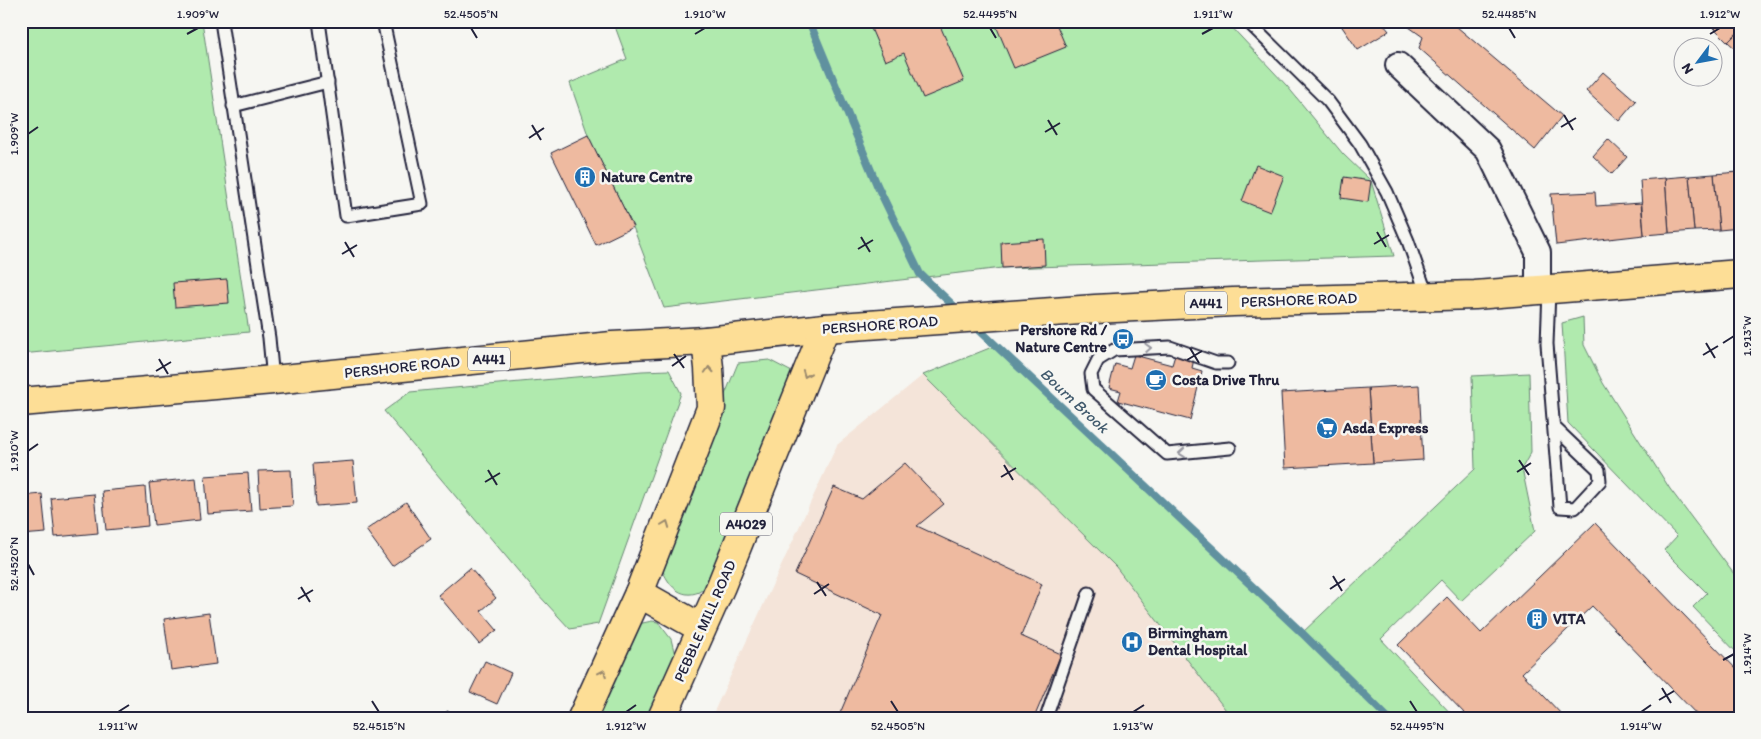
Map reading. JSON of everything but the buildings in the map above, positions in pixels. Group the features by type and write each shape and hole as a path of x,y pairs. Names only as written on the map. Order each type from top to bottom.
{"main road":[{"name":"PERSHORE ROAD","path":"21,402 273,380 612,346 706,341 825,328 928,322 985,316 1225,302 1475,295 1740,274"},
{"name":"PEBBLE MILL ROAD","path":"662,718 721,586 825,328"},
{"path":"582,718 639,593 711,408 706,341"},
{"path":"639,593 701,628"}],"street":[{"path":"1398,65 1488,150 1538,252 1544,290"}],"lane":[{"path":"221,21 268,329 273,380"},
{"path":"319,21 346,216 422,204 383,21"},
{"path":"1247,21 1328,101 1360,144 1387,192 1408,241 1427,296"},
{"path":"234,106 328,82"},
{"path":"1544,290 1554,427 1560,507 1575,508 1600,481 1599,470 1554,427"},
{"path":"1228,363 1216,363 1170,347 1114,350 1098,360 1090,374 1093,389 1167,454 1230,448"},
{"path":"1046,718 1089,593"}],"shaded area":[{"path":"923,375 1116,567 1232,718 711,718 837,445"}],"green space":[{"path":"21,21 202,21 249,332 21,354"},
{"path":"613,21 1226,21 1287,86 1343,154 1371,181 1394,256 1002,268 664,308 633,227 588,135 570,83 627,59"},
{"path":"1583,317 1584,345 1603,383 1670,489 1740,582 1740,656 1693,607 1707,593 1664,550 1677,536 1568,423 1562,323"},
{"path":"997,345 1302,633 1475,469 1472,376 1529,373 1531,452 1522,468 1535,531 1461,601 1441,580 1381,639 1455,718 1232,718 1116,567 923,375"},
{"path":"769,360 792,372 714,578 699,592 686,594 671,585 662,569 738,363"},
{"path":"669,370 681,393 598,624 570,629 535,591 384,411 410,392"},
{"path":"652,621 658,622 671,639 676,659 651,718 596,718 638,624"}],"waterway":[{"name":"Bourn Brook","path":"809,21 877,185 920,274 960,312"},
{"name":"Bourn Brook","path":"974,325 1302,633 1388,718"}],"place":[{"name":"Nature Centre","path":"585,177"},
{"name":"Pershore Rd / Nature Centre","path":"1123,339"},
{"name":"Costa Drive Thru","path":"1156,380"},
{"name":"Asda Express","path":"1327,428"},
{"name":"VITA","path":"1537,619"},
{"name":"Birmingham Dental Hospital","path":"1132,642"}]}
